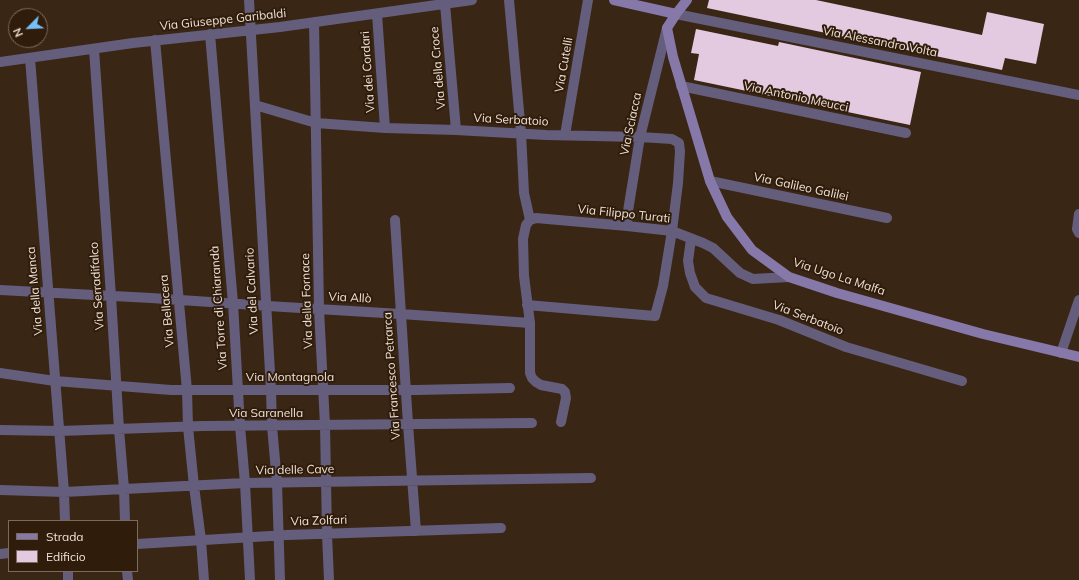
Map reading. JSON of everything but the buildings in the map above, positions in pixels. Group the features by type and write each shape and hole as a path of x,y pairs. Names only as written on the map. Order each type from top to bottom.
{"street":[{"name":"Via del Calvario","path":"249,0 272,426 277,483 280,580"},
{"name":"Via Giuseppe Garibaldi","path":"0,62 156,40 377,14 472,0"},
{"path":"509,0 521,133 524,193 530,220 526,225 523,239 524,276 530,323 530,373 532,378 541,385 566,392 561,422"},
{"name":"Via Cutelli","path":"565,135 588,0"},
{"path":"616,0 676,14"},
{"path":"667,28 687,0"},
{"name":"Via della Croce","path":"445,4 456,130"},
{"name":"Via dei Cordari","path":"377,14 385,128"},
{"name":"Via Alessandro Volta","path":"676,14 1079,95"},
{"name":"Via della Fornace","path":"314,22 319,309 325,425 328,580"},
{"name":"Via Ugo La Malfa","path":"667,28 681,86 710,180 727,217 752,250 789,277 837,293 983,334 1079,357"},
{"name":"Via Sciacca","path":"627,226 640,137 667,28"},
{"name":"Via Torre di Chiarandà","path":"210,34 233,303 250,580"},
{"name":"Via Bellacera","path":"156,40 180,300 187,390 188,427 204,580"},
{"name":"Via Serradifalco","path":"94,49 125,520"},
{"name":"Via della Manca","path":"30,58 60,431 65,520"},
{"name":"Via Antonio Meucci","path":"681,86 906,134"},
{"name":"Via Serbatoio","path":"255,104 316,123 385,128 640,137 672,140 679,143 680,151 672,232"},
{"name":"Via Galileo Galilei","path":"710,180 887,218"},
{"path":"1079,214 1077,229 1079,233"},
{"name":"Via Filippo Turati","path":"530,220 536,218 627,226 672,232 703,242 714,248 740,273 753,280 789,277"},
{"name":"Via Francesco Petrarca","path":"395,220 416,531"},
{"path":"528,305 655,316 663,286 672,232"},
{"name":"Via Serbatoio","path":"691,239 688,261 690,273 695,287 706,298 779,320 846,348 962,381"},
{"name":"Via Allò","path":"0,290 233,303 530,323"},
{"path":"1061,352 1079,300"},
{"name":"Via Montagnola","path":"0,373 55,381 171,390 406,390 510,388"},
{"name":"Via Saranella","path":"0,430 60,431 240,426 532,423"},
{"name":"Via delle Cave","path":"0,490 64,492 245,483 591,478"},
{"name":"Via Zolfari","path":"138,544 278,535 501,528"}]}
